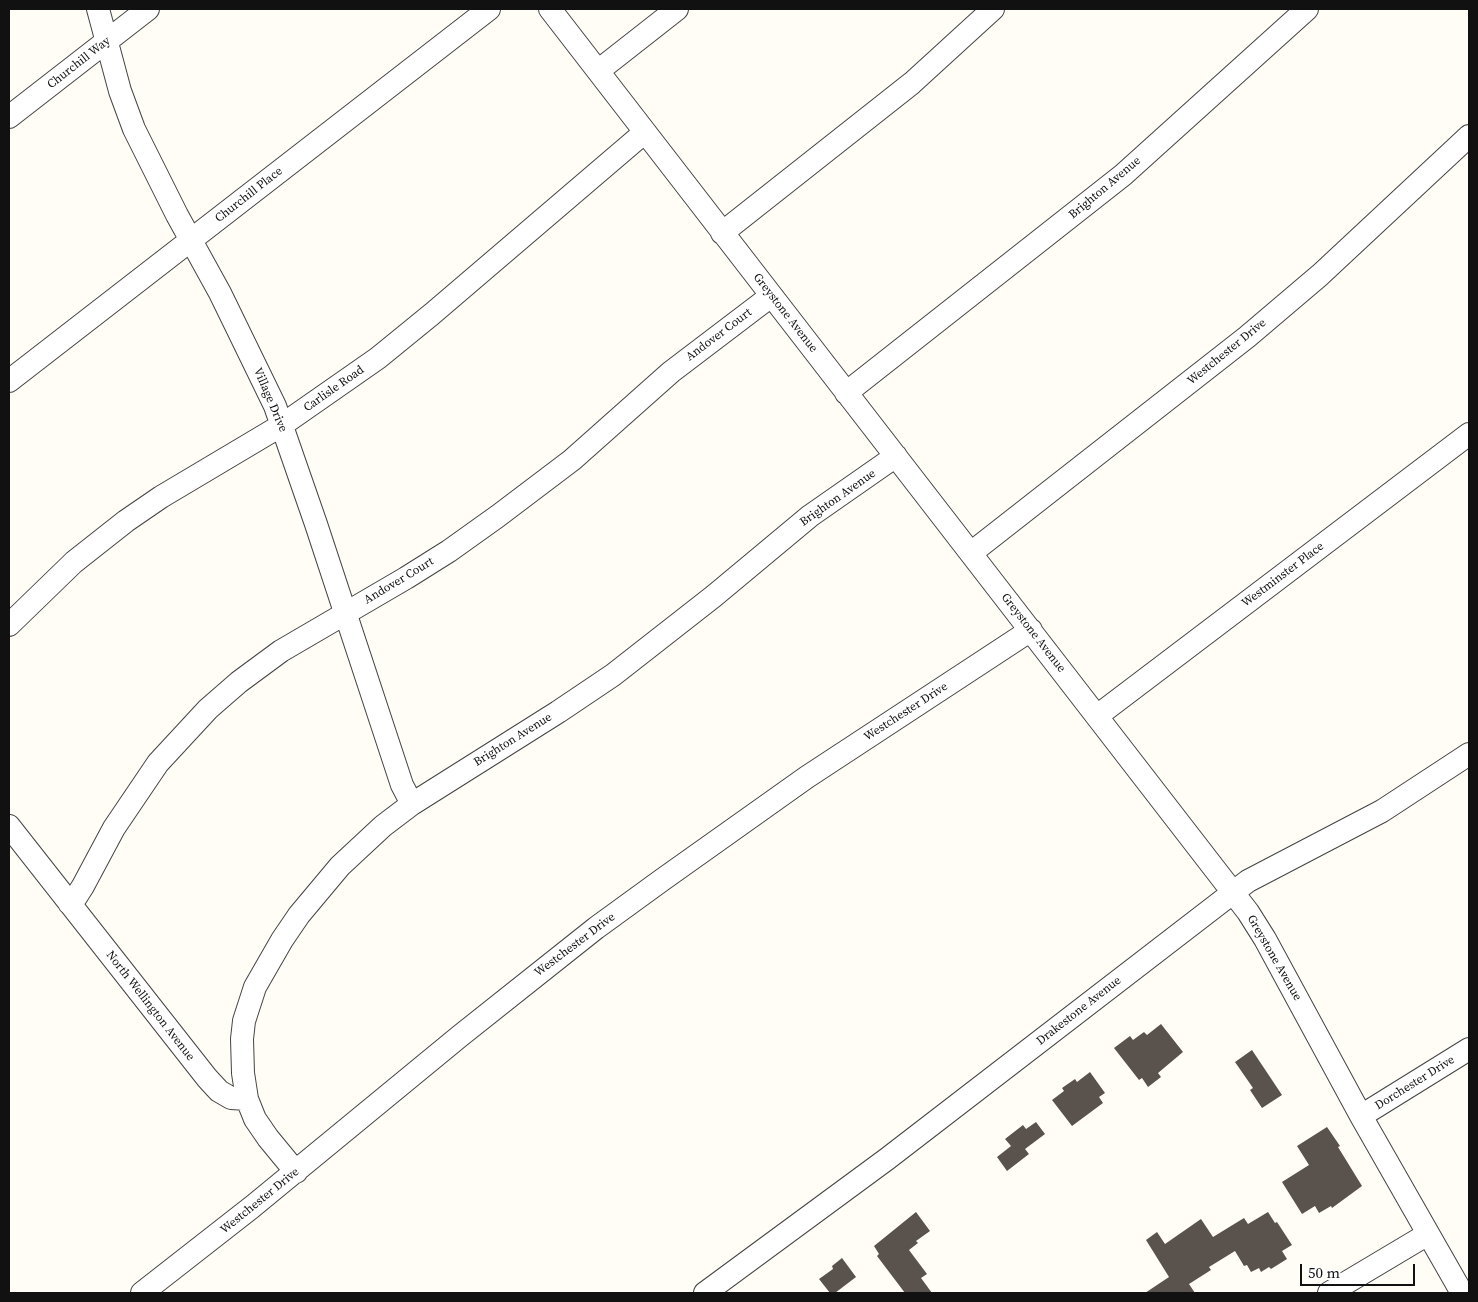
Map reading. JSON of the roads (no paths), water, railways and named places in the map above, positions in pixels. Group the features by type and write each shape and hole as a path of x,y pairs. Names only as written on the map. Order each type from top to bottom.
{"street":[{"name":"Village Drive","path":"98,9 106,42 134,129 190,240 220,293 255,363 282,425 296,462 402,785 412,804"},
{"name":"Churchill Way","path":"9,117 148,9"},
{"name":"Churchill Place","path":"9,381 489,9"},
{"name":"Greystone Avenue","path":"550,9 1233,892 1265,939 1361,1116 1462,1293"},
{"path":"598,71 677,9"},
{"path":"722,232 912,83 993,9"},
{"name":"Brighton Avenue","path":"846,393 1116,180 1307,9"},
{"name":"Carlisle Road","path":"9,625 74,562 126,521 161,497 282,425 378,358 645,132"},
{"name":"Westchester Drive","path":"971,553 1247,337 1320,275 1469,136"},
{"name":"Andover Court","path":"69,903 84,886 114,828 158,763 208,709 239,682 281,651 449,551 498,516 572,460 671,372 771,296"},
{"name":"Westminster Place","path":"1097,716 1469,434"},
{"name":"Brighton Avenue","path":"247,1099 243,1073 242,1039 249,1002 265,968 299,915 340,866 383,826 412,804 613,675 701,606 810,516 896,456"},
{"name":"Westchester Drive","path":"142,1293 296,1172 525,983 662,880 815,772 1031,630"},
{"name":"Drakestone Avenue","path":"705,1293 899,1150 1233,892 1263,873 1382,811 1469,754"},
{"name":"North Wellington Avenue","path":"9,826 207,1078 219,1091 231,1098 247,1099"},
{"name":"Dorchester Drive","path":"1361,1116 1469,1049"},
{"path":"247,1099 255,1119 296,1172"},
{"path":"1329,1293 1428,1234"}]}
